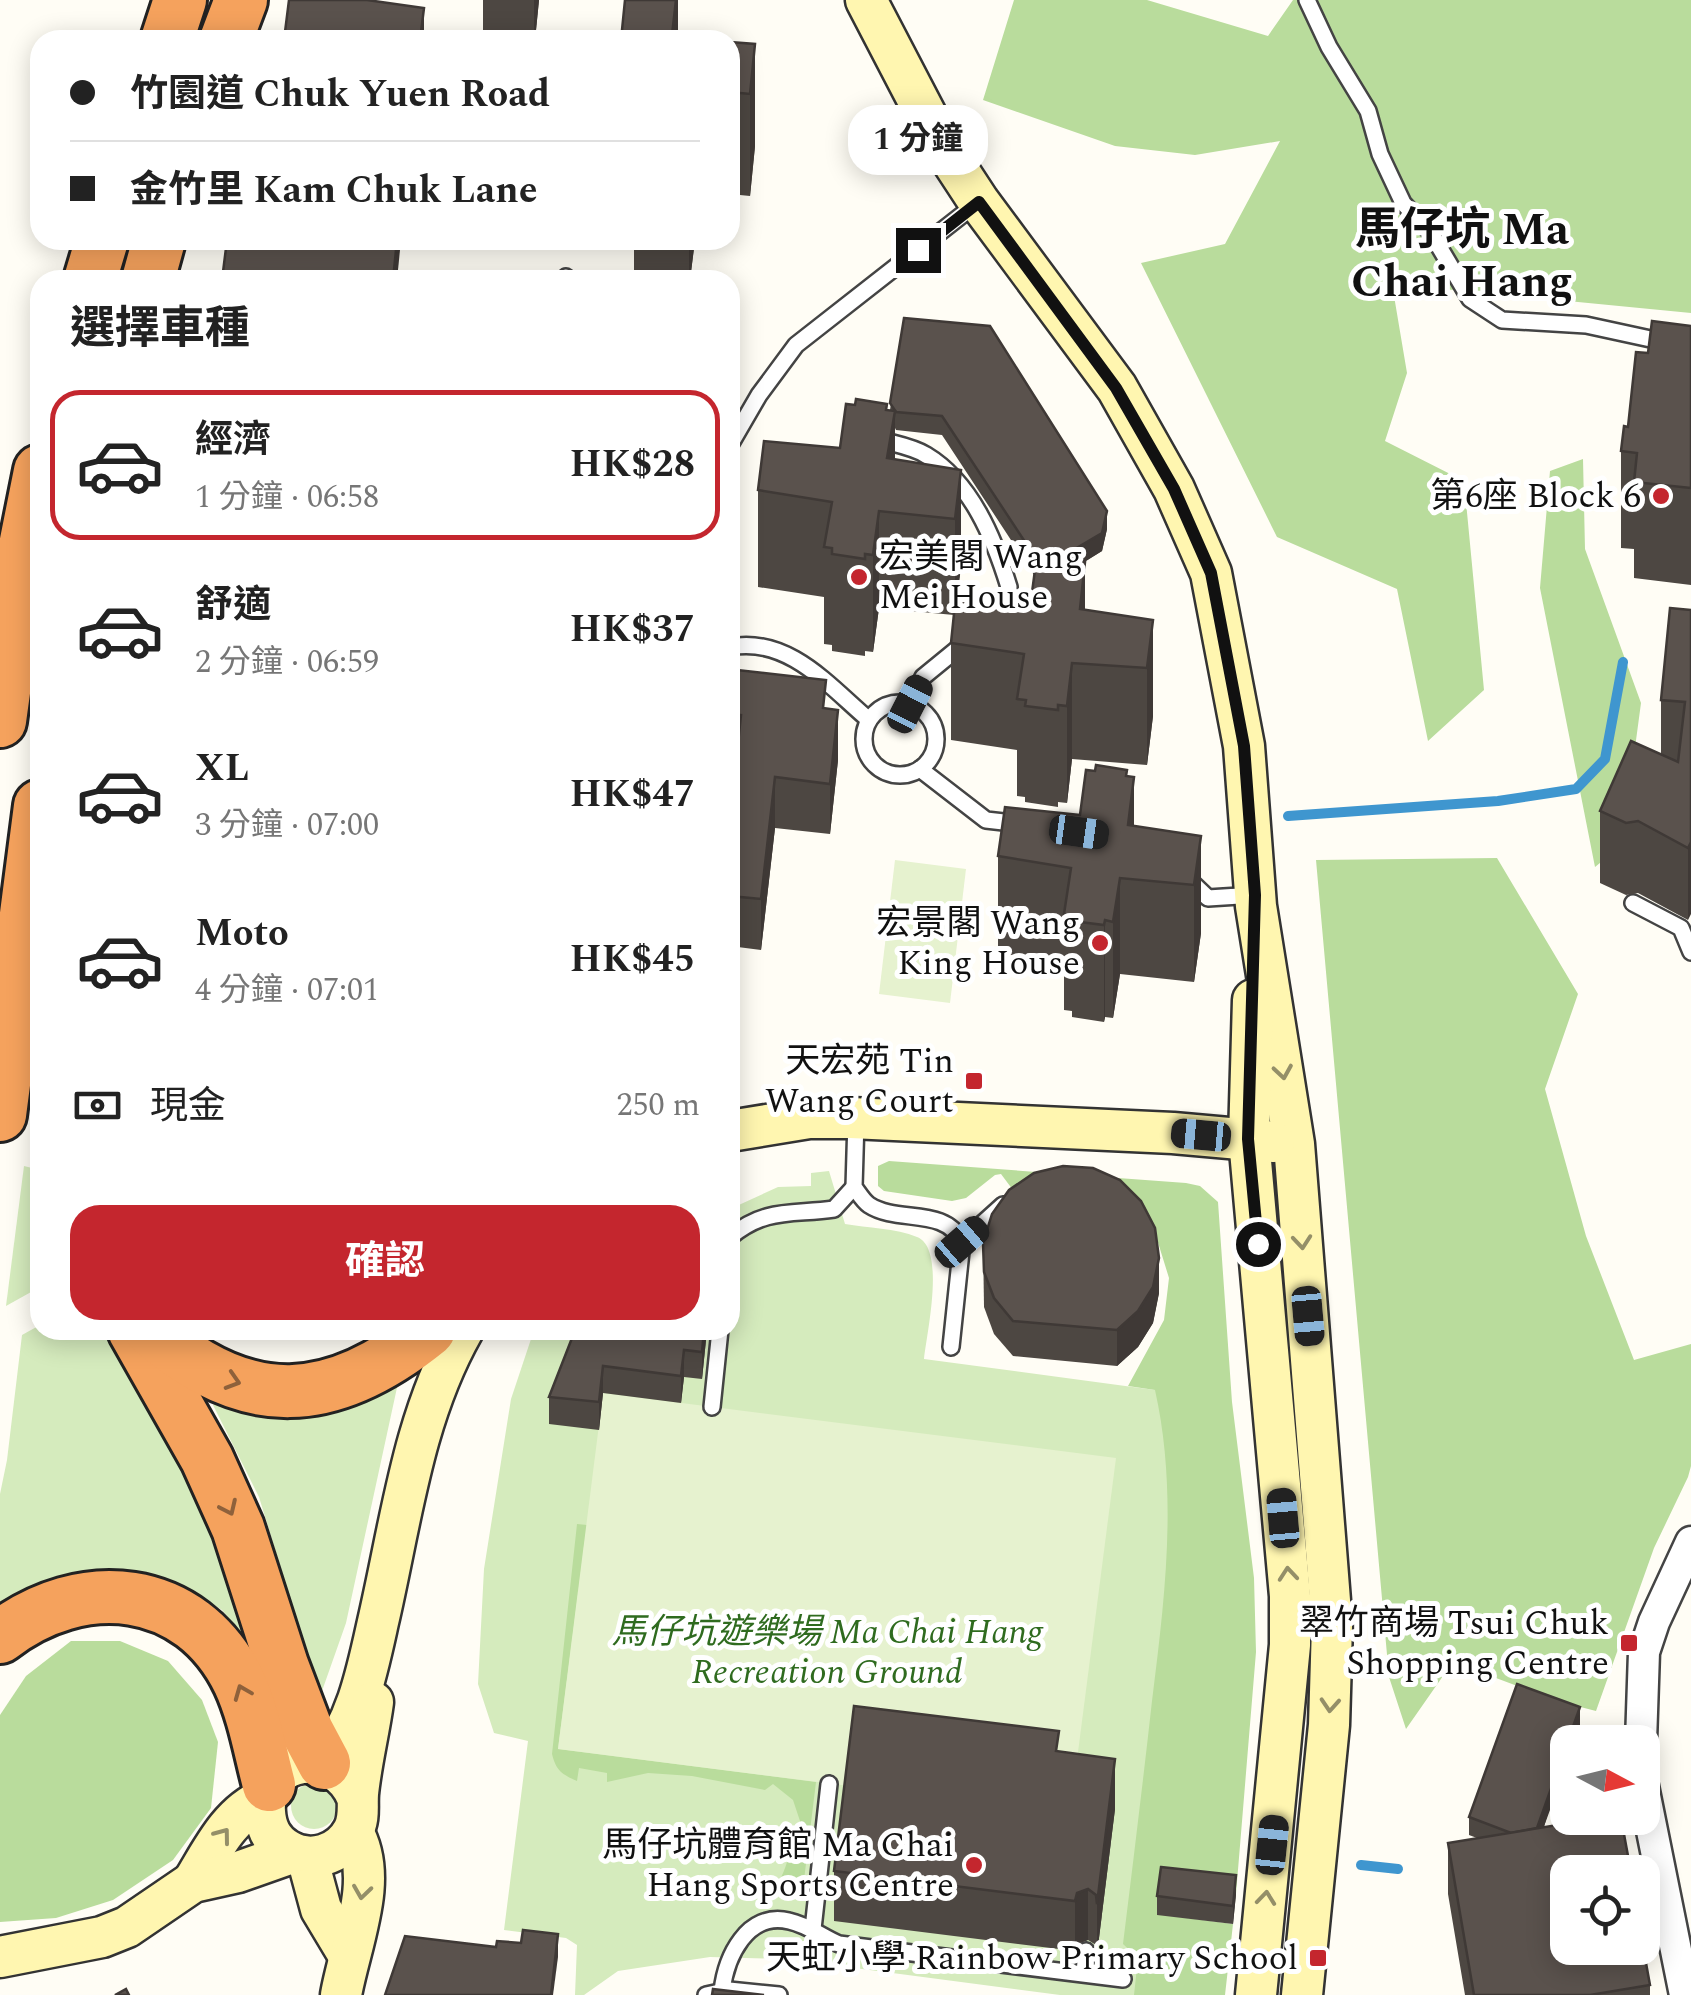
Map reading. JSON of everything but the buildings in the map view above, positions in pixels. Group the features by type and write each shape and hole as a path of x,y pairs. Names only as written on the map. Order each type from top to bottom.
{"highway":[{"path":"170,30 180,0"},
{"path":"230,30 241,0"},
{"path":"0,721 30,520"},
{"path":"0,1115 30,879"},
{"path":"11,1019 30,1073"},
{"path":"140,1340 206,1459 238,1528 307,1731 345,1797"},
{"path":"164,1340 210,1374 252,1387 279,1390 330,1386 354,1379 389,1361 416,1340"},
{"path":"0,1637 31,1615 86,1597 142,1601 175,1614 217,1650 240,1684 266,1792"}],"main road":[{"path":"866,0 942,144 979,202 1116,388 1174,489 1211,573 1244,746 1255,901 1294,1144 1332,1626 1329,1725 1302,1995"},
{"path":"1255,901 1248,1139 1290,1596 1287,1695 1256,1995"},
{"path":"740,1129 809,1118 856,1118 1056,1126 1294,1144"},
{"path":"0,1956 20,1945 89,1940 126,1927 193,1882 300,1855 330,1853 345,1797 350,1722 370,1660 415,1448 443,1368 458,1340"},
{"path":"193,1882 224,1832 290,1766 301,1762 345,1797 364,1855 364,1888 341,1995"},
{"path":"266,1792 266,1826 275,1840 300,1855 321,1908 348,1954"}],"street":[{"path":"1642,1725 1644,1652 1691,1542"},
{"path":"1653,1835 1685,1995"}],"lane":[{"path":"1306,0 1368,111 1380,154 1403,203 1431,234 1470,299 1502,320 1586,326 1669,343 1691,352"},
{"path":"740,428 796,345 979,202"},
{"path":"880,440 922,452 949,471 977,508 1009,587 997,617 924,677 910,704"},
{"path":"740,647 774,647 796,659 868,720"},
{"path":"886,704 910,704 929,717 936,739 934,750 920,769 896,775 875,765 864,744 868,720 886,704"},
{"path":"920,769 986,820 1046,828"},
{"path":"1178,872 1208,898 1255,901"},
{"path":"1632,903 1681,928 1691,952"},
{"path":"856,1118 854,1187 868,1204 943,1222 958,1233 962,1242 951,1347"},
{"path":"740,1230 769,1216 834,1208 854,1187"},
{"path":"962,1242 1003,1205"},
{"path":"712,1407 719,1340"},
{"path":"813,1929 829,1784"},
{"path":"779,1995 714,1993 736,1944 748,1931 784,1919 840,1944 1123,1979"},
{"path":"1084,1974 1086,1951"}],"green space":[{"path":"1014,0 1147,0 1268,36 1293,0 1691,0 1691,313 1392,284 1407,373 1385,441 1464,481 1484,690 1428,741 1397,589 1277,537 1141,263 1225,244 1280,141 1195,155 1115,146 983,100"},
{"path":"1583,459 1585,549 1641,703 1622,845 1595,867 1540,588 1550,471"},
{"path":"1497,858 1578,994 1545,1089 1586,1236 1634,1360 1691,1344 1691,1466 1654,1548 1596,1711 1496,1678 1443,1676 1406,1729 1389,1677 1316,860"},
{"path":"895,860 966,869 950,1003 879,994"},
{"path":"889,1161 1186,1183 1200,1186 1218,1202 1232,1402 1254,1578 1256,1652 1236,1894 1157,1914 1233,1924 1225,1995 1134,1995 1138,1958 1123,1944 1167,1545 1166,1467 1155,1390 1128,1386 1164,1320 1169,1278 1156,1236 1025,1206 1001,1174 966,1198 952,1201 884,1191 878,1186 878,1166"},
{"path":"24,1166 30,1168 30,1293 6,1306"},
{"name":"馬仔坑遊樂場 Ma Chai Hang Recreation Ground","path":"829,1171 845,1224 900,1232 926,1244 933,1273 924,1359 1230,1403 1151,1922 1204,1995 1060,1995 786,1959 710,1957 618,1971 584,1995 575,1995 577,1945 566,1938 504,1930 528,1741 494,1733 478,1684 484,1569 511,1399 531,1340 740,1340 740,1204 778,1187 811,1186 811,1173"},
{"path":"30,1331 30,1340 123,1340 195,1471 248,1642 222,1610 179,1584 129,1572 63,1578 0,1611 0,1494 22,1335"},
{"path":"398,1383 346,1623 322,1691 310,1664 259,1497 213,1405 218,1400"},
{"path":"603,1393 1116,1458 1070,1814 558,1749"},
{"path":"577,1524 587,1525 558,1749 816,1782 803,1888 798,1897 770,1894 787,1863 792,1829 801,1824 793,1800 773,1784 765,1790 692,1776 648,1773 607,1782 607,1773 579,1768 577,1781 557,1768 552,1754"},
{"path":"71,1641 120,1641 168,1661 202,1700 218,1742 211,1808 173,1860 113,1900 56,1918 0,1922 0,1715 26,1676"},
{"path":"314,1783 330,1790 337,1806 330,1822 314,1829 298,1822 291,1806 298,1790"}],"waterway":[{"path":"1288,816 1498,801 1576,789 1605,759 1623,662"},
{"path":"1361,1865 1398,1869"}],"place":[{"name":"第6座 Block 6","path":"1661,496"},
{"name":"宏美閣 Wang Mei House","path":"859,577"},
{"name":"宏景閣 Wang King House","path":"1100,943"},
{"name":"天宏苑 Tin Wang Court","path":"974,1081"},
{"name":"翠竹商場 Tsui Chuk Shopping Centre","path":"1629,1643"},
{"name":"馬仔坑體育館 Ma Chai Hang Sports Centre","path":"974,1865"},
{"name":"天虹小學 Rainbow Primary School","path":"1318,1958"}],"district":[{"name":"馬仔坑 Ma Chai Hang","path":"1462,256"}],"route":[{"path":"918,250 979,202 1116,388 1174,489 1211,573 1244,746 1256,906 1248,1139 1258,1244"}]}
